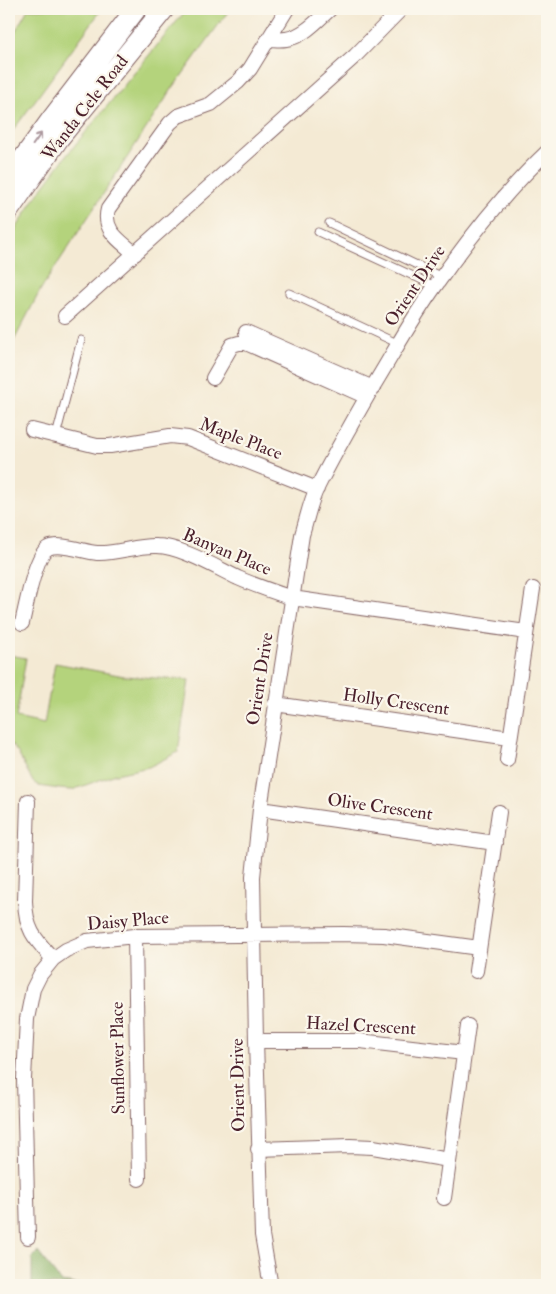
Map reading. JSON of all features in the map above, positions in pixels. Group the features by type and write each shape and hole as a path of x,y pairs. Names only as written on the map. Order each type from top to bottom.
{"street":[{"name":"Wanda Cele Road","path":"9,178 136,9"},
{"name":"Wanda Cele Road","path":"9,210 59,138 164,9"},
{"path":"135,254 111,232 107,225 106,217 108,210 170,123 178,116 211,104 238,82 250,69 287,9"},
{"path":"269,39 286,40 294,37 303,32 330,9"},
{"path":"65,316 356,56 401,9"},
{"name":"Orient Drive","path":"272,1285 262,1234 258,1149 253,877 260,809 275,704 302,534 317,489 370,392 438,281 526,172 547,152"},
{"path":"246,332 370,392"},
{"path":"213,378 232,345 239,342 370,392"},
{"name":"Maple Place","path":"32,430 97,446 110,446 170,436 188,438 317,489"},
{"name":"Banyan Place","path":"22,623 42,554 48,548 56,546 98,553 158,546 178,549 239,578 292,598"},
{"path":"507,760 533,589"},
{"path":"292,598 526,632"},
{"name":"Holly Crescent","path":"275,704 510,738"},
{"path":"28,801 26,916 29,928 36,940 53,959"},
{"name":"Olive Crescent","path":"260,809 495,843"},
{"path":"476,971 499,812"},
{"path":"255,936 384,935 479,948"},
{"name":"Daisy Place","path":"28,1237 24,1079 27,1019 33,989 40,975 53,959 66,950 87,941 135,936 255,936"},
{"name":"Sunflower Place","path":"135,936 138,1179"},
{"path":"444,1198 468,1026"},
{"name":"Hazel Crescent","path":"256,1041 360,1041 464,1053"},
{"path":"258,1149 373,1147 450,1160"}],"lane":[{"path":"329,223 438,281"},
{"path":"318,232 438,281"},
{"path":"289,293 398,344"},
{"path":"56,436 81,340"}],"green space":[{"path":"28,9 102,9 9,136 9,42"},
{"path":"187,9 230,9 172,89 41,289 9,350 9,240 37,195 66,156"},
{"path":"9,655 26,658 16,718 44,724 55,663 124,676 189,680 178,752 149,767 116,774 72,790 39,786 33,782 18,753 9,742"},
{"path":"38,1252 61,1282 84,1285 32,1285 32,1258"}]}
